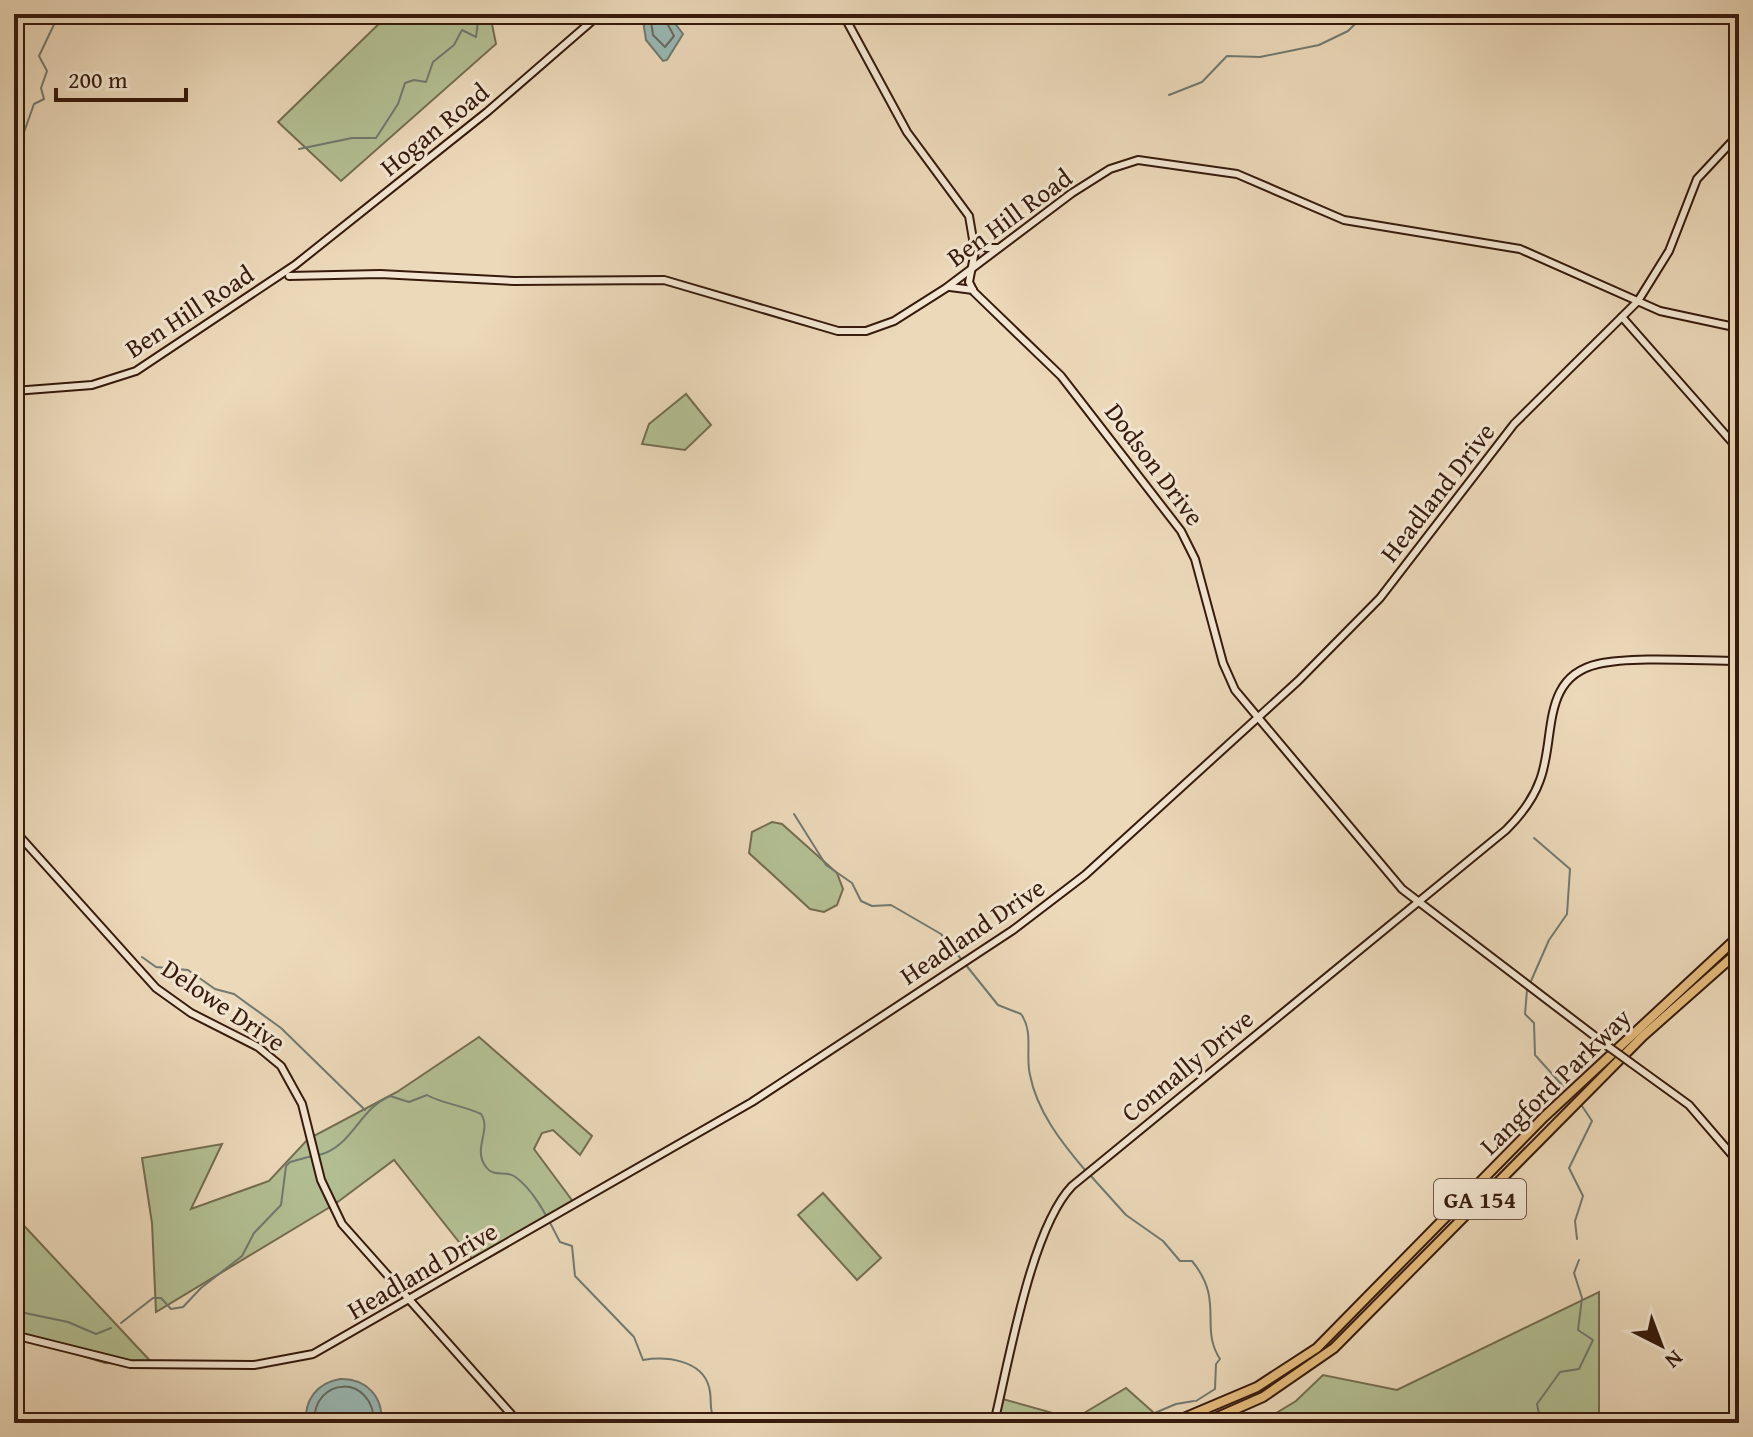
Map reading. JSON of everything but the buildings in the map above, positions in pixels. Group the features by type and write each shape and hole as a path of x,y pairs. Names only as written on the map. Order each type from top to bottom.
{"highway":[{"name":"Langford Parkway","path":"1172,1423 1257,1387 1317,1348 1544,1117 1739,936"},
{"name":"Langford Parkway","path":"1204,1423 1263,1397 1334,1348 1623,1055 1739,951"}],"street":[{"name":"Hogan Road","path":"289,273 600,14"},
{"path":"843,14 907,132 969,216 974,240 969,282 973,290"},
{"name":"Headland Drive","path":"14,1335 130,1364 264,1364 293,1359 334,1344 752,1102 1013,930 1085,875 1258,718 1380,598 1514,424 1638,301 1669,251 1690,192 1714,157 1739,134"},
{"name":"Ben Hill Road","path":"14,391 92,385 136,371 289,273 380,274 503,281 664,280 850,332 894,321 946,288 972,266 1110,169 1146,160 1237,174 1344,220 1520,249 1679,318 1739,328"},
{"path":"974,240 978,246 998,248"},
{"path":"946,288 956,285 973,290"},
{"name":"Dodson Drive","path":"973,290 1061,376 1189,544 1226,673 1258,718 1418,904 1682,1099 1739,1163"},
{"path":"1622,317 1739,450"},
{"name":"Connally Drive","path":"994,1423 1042,1236 1059,1200 1092,1168 1418,904 1521,815 1541,779 1554,703 1576,674 1608,663 1739,661"},
{"name":"Delowe Drive","path":"14,830 156,988 191,1013 258,1047 281,1066 302,1104 321,1180 334,1211 352,1237 519,1423"},
{"path":"1723,1423 1739,1410"}],"green space":[{"path":"389,14 490,14 496,44 341,181 278,122"},
{"path":"686,394 711,425 685,450 642,444 649,424"},
{"path":"772,822 782,824 837,873 843,889 837,905 824,912 810,909 749,853 752,832"},
{"path":"479,1037 592,1136 580,1155 553,1130 542,1133 534,1149 574,1203 474,1261 394,1160 335,1204 156,1312 152,1223 142,1158 222,1144 191,1209 269,1181 308,1139 397,1092"},
{"path":"823,1193 881,1258 857,1280 798,1215"},
{"path":"14,1215 154,1365 105,1363 25,1338 14,1338"},
{"path":"1599,1292 1599,1419 1603,1423 1280,1423 1273,1415 1296,1401 1323,1375 1397,1390"},
{"path":"1126,1388 1162,1420 993,1423 999,1398 1074,1419"}],"water":[{"path":"642,14 668,14 683,34 667,60 663,61 646,40"},
{"path":"340,1379 358,1382 371,1391 380,1405 381,1423 306,1423 307,1407 314,1394 325,1384"}],"waterway":[{"path":"14,148 23,135 34,104 44,99 41,88 47,71 39,56 59,14"},
{"path":"299,149 352,138 376,138 398,104 405,83 414,80 426,82 433,62 454,45 462,30 476,37 479,14"},
{"path":"1169,95 1202,82 1227,56 1260,57 1319,45 1348,31 1365,14"},
{"path":"14,157 14,164"},
{"path":"794,814 826,865 852,883 861,901 872,906 891,905 941,934 998,1005 1021,1014 1027,1028 1029,1067 1038,1101 1059,1137 1085,1170"},
{"path":"1531,981 1549,940 1567,914 1570,869 1534,838"},
{"path":"142,957 156,967 188,970 215,989 234,994 281,1028 365,1110"},
{"path":"1527,990 1525,1014 1534,1023 1535,1055 1563,1086"},
{"path":"319,1155 340,1144 370,1110 390,1096 409,1102 427,1095 481,1114 484,1120 481,1153 486,1167 492,1172 514,1176 528,1189 560,1242 572,1246 575,1276 634,1337 643,1360 672,1360 699,1371 709,1387 711,1410 718,1423"},
{"path":"1577,1239 1575,1221 1583,1196 1569,1168 1592,1121 1582,1106"},
{"path":"121,1323 153,1298 161,1298 171,1309 183,1307 201,1288 242,1256 254,1233 281,1205 286,1166 312,1156"},
{"path":"1090,1175 1126,1215 1163,1241 1180,1261 1192,1261 1202,1275 1210,1301 1211,1336 1220,1359 1216,1364 1215,1389 1196,1401"},
{"path":"1541,1423 1537,1404 1560,1372 1579,1369 1593,1340 1578,1330 1582,1298 1574,1273 1579,1260"},
{"path":"14,1312 19,1313"},
{"path":"25,1313 68,1322 96,1334 111,1328"},
{"path":"1131,1423 1176,1404 1194,1401"},
{"path":"1276,1423 1290,1420 1301,1423"}]}
